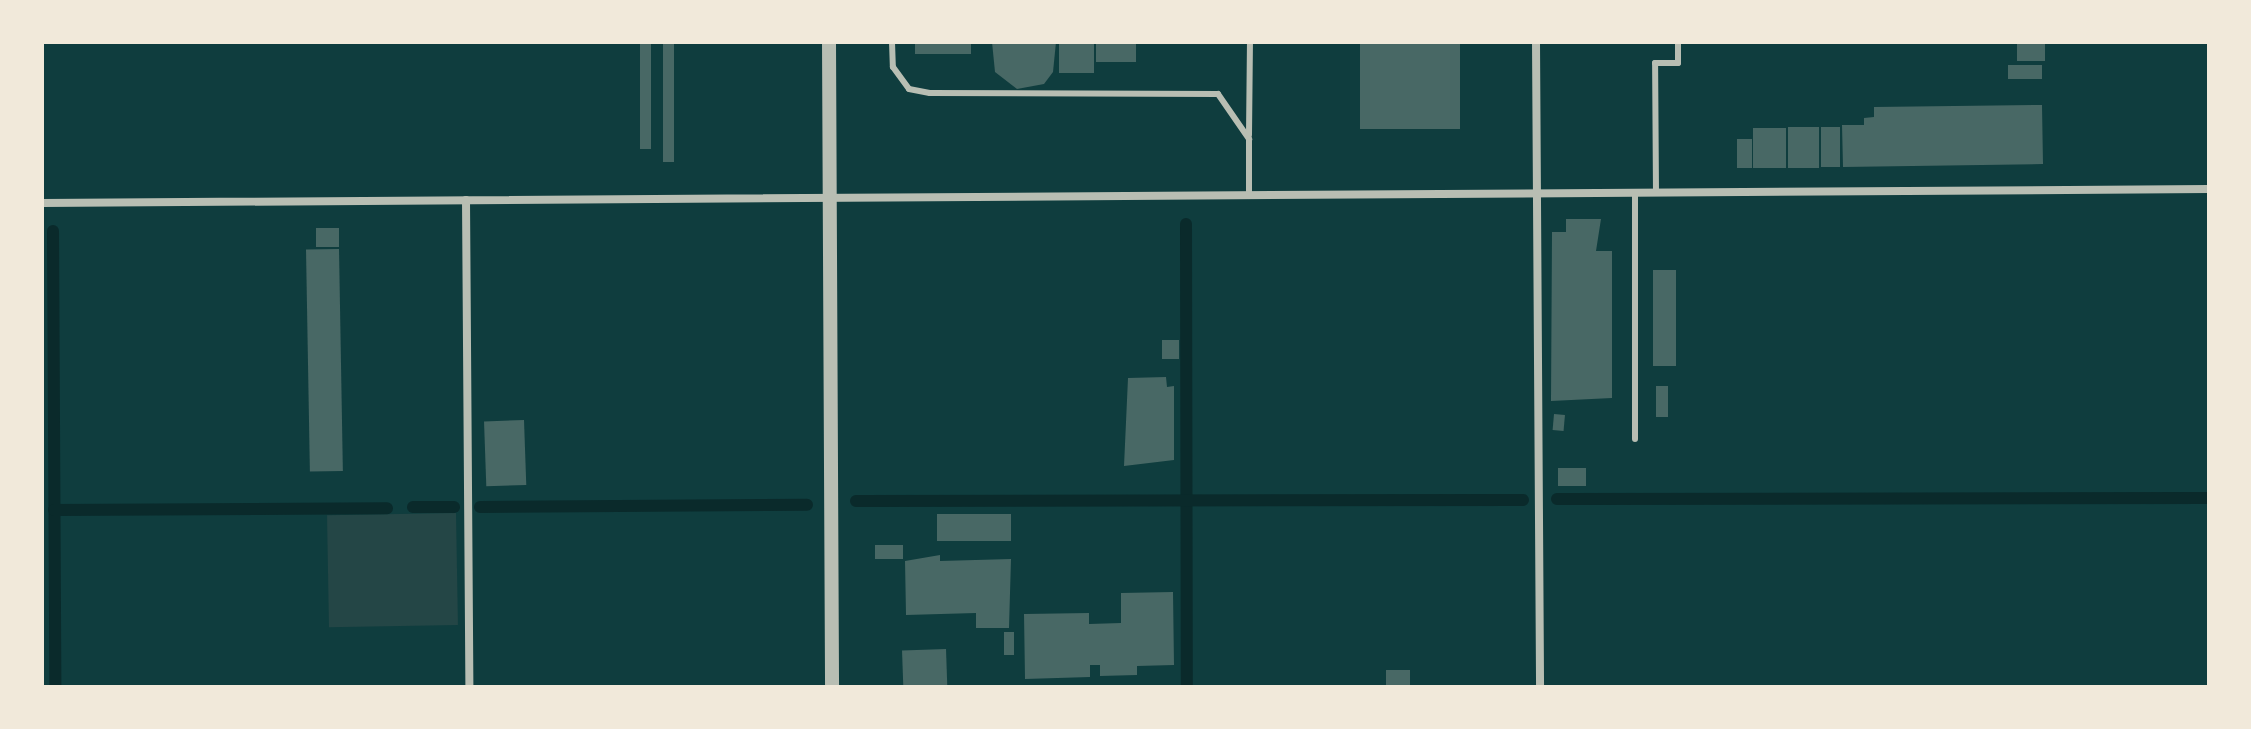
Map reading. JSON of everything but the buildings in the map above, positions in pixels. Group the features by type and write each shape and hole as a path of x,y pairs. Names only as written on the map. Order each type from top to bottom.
{"street":[{"path":"829,42 832,687"},
{"path":"1536,42 1540,687"},
{"path":"42,203 2209,189"},
{"path":"466,200 469,687"}],"lane":[{"path":"892,42 893,67 909,89 1218,94 1249,139"},
{"path":"1249,195 1250,42"},
{"path":"1656,193 1655,63 1678,63 1678,42"},
{"path":"1635,193 1635,439"}],"shaded area":[{"path":"456,513 458,625 329,627 327,515"}],"waterway":[{"path":"1186,224 1187,687"},
{"path":"53,231 55,687"},
{"path":"1557,499 2209,498"},
{"path":"856,501 1523,500"},
{"path":"480,507 807,505"},
{"path":"413,507 454,507"},
{"path":"54,510 387,508"}]}
